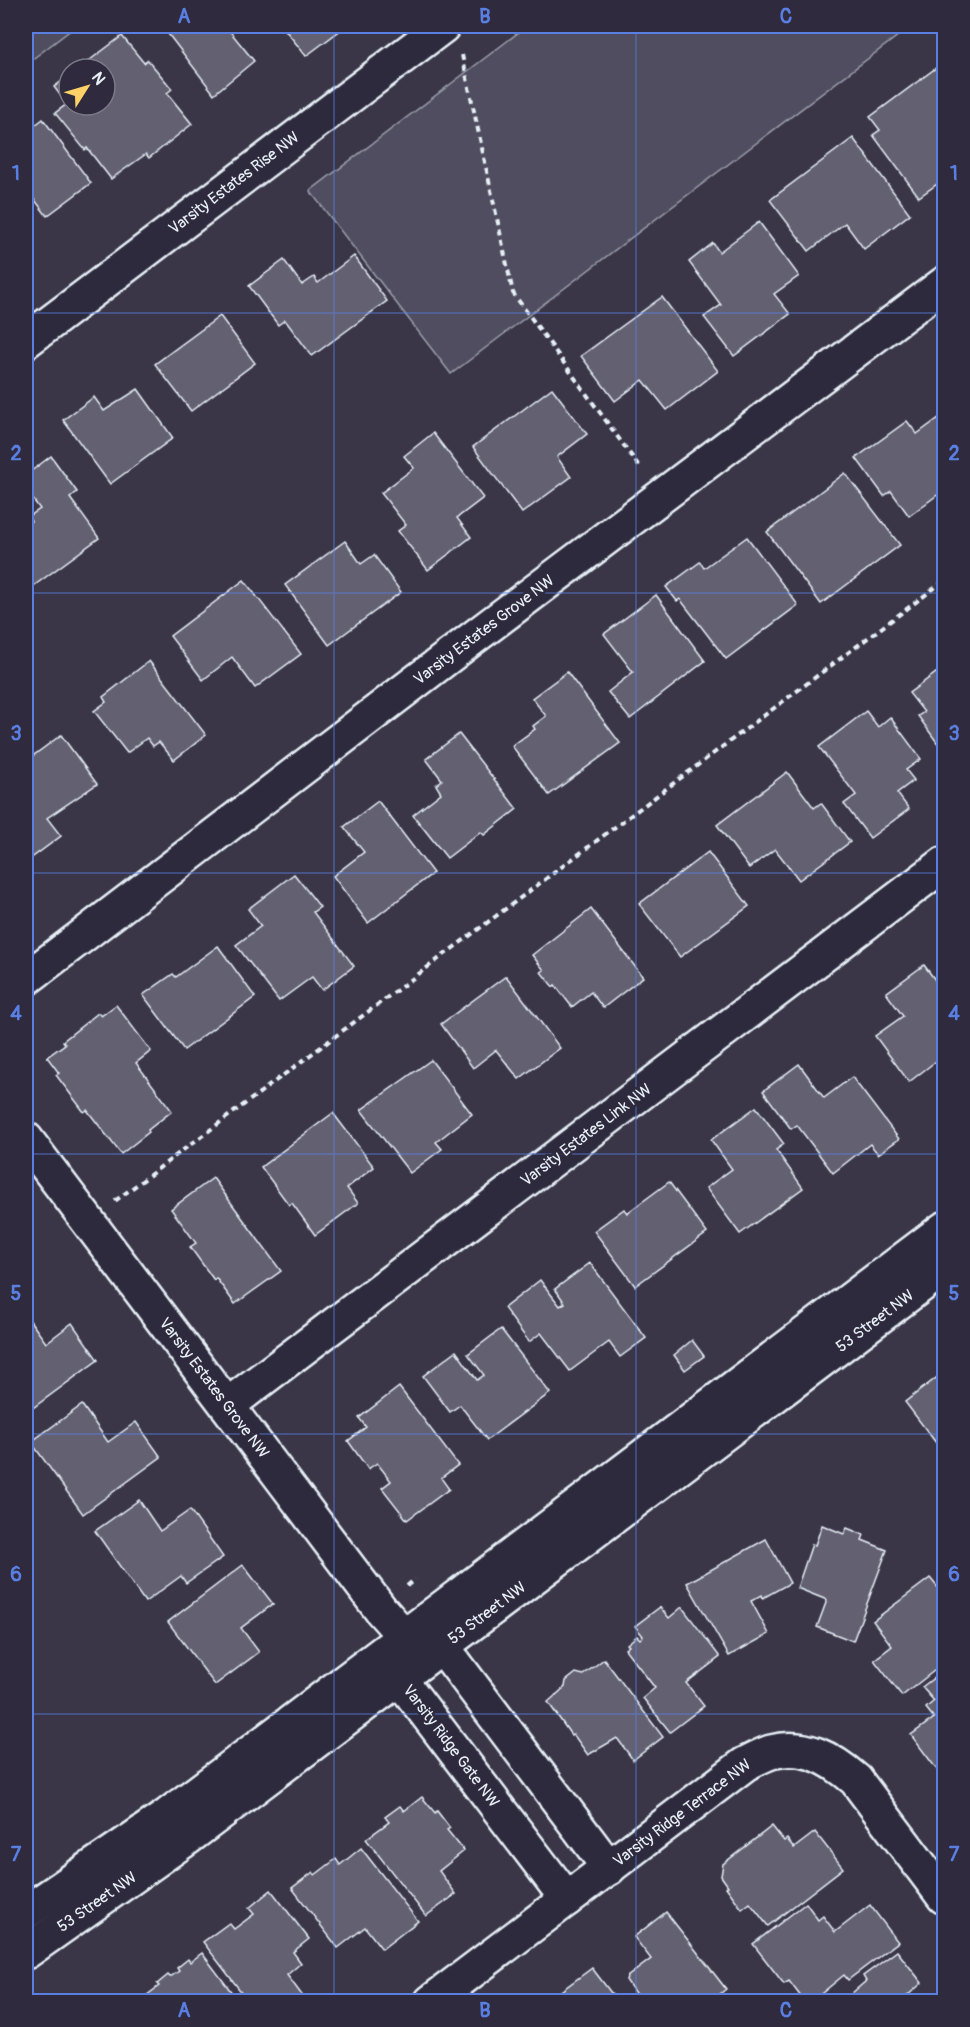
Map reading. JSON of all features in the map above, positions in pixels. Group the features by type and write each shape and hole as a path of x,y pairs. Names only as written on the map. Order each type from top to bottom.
{"street":[{"name":"Varsity Estates Rise NW","path":"26,341 451,36"},
{"name":"Varsity Estates Grove NW","path":"26,979 483,631 945,284"},
{"name":"Varsity Estates Link NW","path":"228,1405 945,864"},
{"name":"Varsity Estates Grove NW","path":"26,1138 381,1610 404,1636"},
{"name":"53 Street NW","path":"26,1912 168,1815 945,1229"},
{"name":"53 Street NW","path":"26,1952 186,1839 945,1268"},
{"path":"404,1636 442,1647 609,1868"},
{"name":"Varsity Ridge Gate NW","path":"404,1636 400,1678 567,1899"},
{"name":"Varsity Ridge Terrace NW","path":"431,2001 745,1764 771,1752 806,1750 824,1756 841,1767 856,1780 945,1897"}],"path":[{"path":"451,36 513,293 643,471"},
{"path":"112,1203 945,581"}],"shaded area":[{"path":"26,26 76,26 26,64"},
{"path":"527,26 911,26 451,374 310,191"}],"building":[{"path":"162,26 232,26 228,29 254,61 214,94"},
{"path":"282,26 340,26 342,29 306,56"},
{"path":"122,36 144,63 148,60 172,89 167,93 192,124 149,158 146,154 111,179 87,148 85,150 58,117 117,117 117,57 94,57"},
{"path":"944,62 944,179 919,197 873,135 880,130 870,117"},
{"path":"43,119 91,183 47,216 35,200 26,207 26,132"},
{"path":"853,138 910,214 864,249 845,223 809,251 770,200"},
{"path":"759,222 799,276 774,294 790,314 734,356 704,317 721,305 689,262 713,243 719,252"},
{"path":"354,256 387,301 312,356 285,320 278,325 249,286 284,260 302,285 314,277 318,283"},
{"path":"662,297 718,371 667,410 643,380 615,401 581,356"},
{"path":"220,316 255,363 191,411 155,364"},
{"path":"552,388 587,434 557,457 571,477 522,513 473,447"},
{"path":"138,389 173,438 110,484 63,420 94,397 104,411"},
{"path":"943,415 944,490 909,516 891,491 884,496 856,458 907,421 917,434"},
{"path":"433,433 483,498 457,518 471,537 428,570 398,531 406,525 381,493 414,468 404,456"},
{"path":"51,456 77,492 70,498 99,538 28,590 26,587 26,525 31,521 28,517 40,509 26,490 26,475"},
{"path":"845,473 900,545 821,604 767,532"},
{"path":"747,537 798,605 726,659 680,599 677,601 666,587 700,562 704,568"},
{"path":"345,541 361,564 374,555 401,592 329,645 285,585"},
{"path":"244,580 301,654 255,688 232,657 203,680 170,636"},
{"path":"656,595 705,661 630,719 608,692 633,672 604,634"},
{"path":"149,661 206,735 174,760 159,742 153,746 147,738 127,753 94,711 106,702 103,697"},
{"path":"944,667 944,752 918,716 924,712 909,693"},
{"path":"567,672 620,743 549,795 512,746 535,729 533,726 546,716 532,698"},
{"path":"866,711 878,727 890,717 921,759 906,770 914,780 897,793 909,809 870,838 844,804 856,795 819,747"},
{"path":"459,734 517,809 484,835 481,832 447,858 413,815 441,793 436,785 442,780 426,759"},
{"path":"61,735 97,784 47,818 61,836 26,862 26,756 31,752 34,755"},
{"path":"787,772 814,808 821,803 850,842 799,880 775,849 749,868 717,825"},
{"path":"378,801 433,873 368,923 333,876 364,852 344,827"},
{"path":"708,852 749,906 680,957 639,904"},
{"path":"294,874 320,907 313,912 354,966 322,990 312,977 279,1001 236,945 261,926 248,909"},
{"path":"591,909 643,977 603,1008 591,992 572,1007 555,985 553,987 541,972 544,970 532,955"},
{"path":"218,946 255,997 184,1050 143,995 173,974 176,977"},
{"path":"924,965 944,992 944,1055 909,1082 875,1036 903,1016 886,993"},
{"path":"506,976 560,1048 519,1079 496,1050 473,1068 441,1024"},
{"path":"116,1005 151,1051 136,1063 172,1111 121,1154 87,1110 84,1112 56,1075 59,1073 47,1057 65,1044 63,1041 98,1013 101,1016"},
{"path":"431,1060 472,1114 436,1142 442,1149 410,1173 361,1110"},
{"path":"799,1064 824,1098 852,1077 899,1139 878,1154 870,1144 833,1173 797,1125 791,1129 763,1091"},
{"path":"756,1107 784,1144 776,1150 803,1188 740,1234 706,1188 732,1169 711,1140"},
{"path":"333,1113 374,1167 347,1188 358,1203 315,1235 292,1203 289,1205 261,1167"},
{"path":"213,1178 281,1271 235,1304 190,1247 196,1243 171,1209"},
{"path":"669,1182 707,1233 635,1286 594,1231 624,1209 627,1213"},
{"path":"590,1263 646,1338 620,1357 609,1342 570,1371 541,1333 529,1342 504,1308 540,1280 560,1306 565,1303 555,1289"},
{"path":"26,1315 46,1343 72,1323 98,1360 26,1413"},
{"path":"501,1329 550,1393 487,1440 460,1405 450,1412 423,1376 456,1351 477,1380 484,1375 468,1354"},
{"path":"692,1340 704,1356 685,1370 674,1355"},
{"path":"944,1372 944,1450 943,1452 905,1402"},
{"path":"399,1387 458,1465 441,1478 449,1489 407,1520 382,1488 391,1481 377,1463 368,1469 348,1441 366,1427 359,1418"},
{"path":"82,1405 108,1442 136,1422 161,1457 83,1514 31,1442"},
{"path":"139,1500 160,1531 190,1510 223,1557 186,1583 181,1576 145,1602 95,1531"},
{"path":"822,1525 844,1534 847,1528 864,1535 862,1540 887,1550 853,1641 817,1627 827,1600 797,1588 812,1544 815,1545"},
{"path":"766,1539 790,1583 763,1598 762,1595 751,1601 769,1634 729,1656 687,1583"},
{"path":"243,1565 273,1604 241,1628 259,1652 215,1685 168,1622"},
{"path":"930,1578 944,1595 944,1663 902,1696 874,1660 892,1646 873,1621"},
{"path":"660,1607 669,1618 682,1607 720,1657 686,1683 704,1706 670,1732 643,1698 655,1688 625,1649 629,1646 627,1644 637,1636 640,1639 643,1636 635,1626"},
{"path":"604,1659 663,1737 633,1760 617,1738 588,1755 548,1702 565,1687 566,1681 576,1673 583,1675"},
{"path":"944,1670 944,1779 911,1735 934,1718 926,1708 934,1701 922,1687"},
{"path":"422,1797 435,1813 437,1811 450,1828 447,1830 464,1851 439,1871 456,1894 426,1916 366,1839 389,1822 385,1817 400,1806 404,1811"},
{"path":"772,1826 784,1841 787,1839 794,1848 815,1832 843,1868 768,1926 750,1903 742,1909 721,1876 723,1864"},
{"path":"361,1848 418,1921 382,1949 365,1927 338,1948 292,1888 313,1872 315,1875 336,1859 340,1865"},
{"path":"271,1890 309,1939 293,1952 301,1963 287,1975 307,2002 249,2002 203,1942 229,1923 234,1929 254,1914 249,1908"},
{"path":"806,1903 818,1920 823,1916 835,1932 870,1905 898,1942 848,1980 844,1975 811,2002 805,2002 789,1981 784,1984 753,1944"},
{"path":"666,1912 726,1989 710,2002 641,2002 626,1980 651,1959 634,1937"},
{"path":"897,1951 922,1983 900,2002 855,2002 857,2000 852,1993 866,1981 863,1976"},
{"path":"202,1953 239,2002 143,2002 142,1999 159,1986 157,1984 168,1975 170,1977 179,1971 177,1968 188,1959 190,1962"},
{"path":"592,1968 618,2002 569,2002 561,1991"}]}
